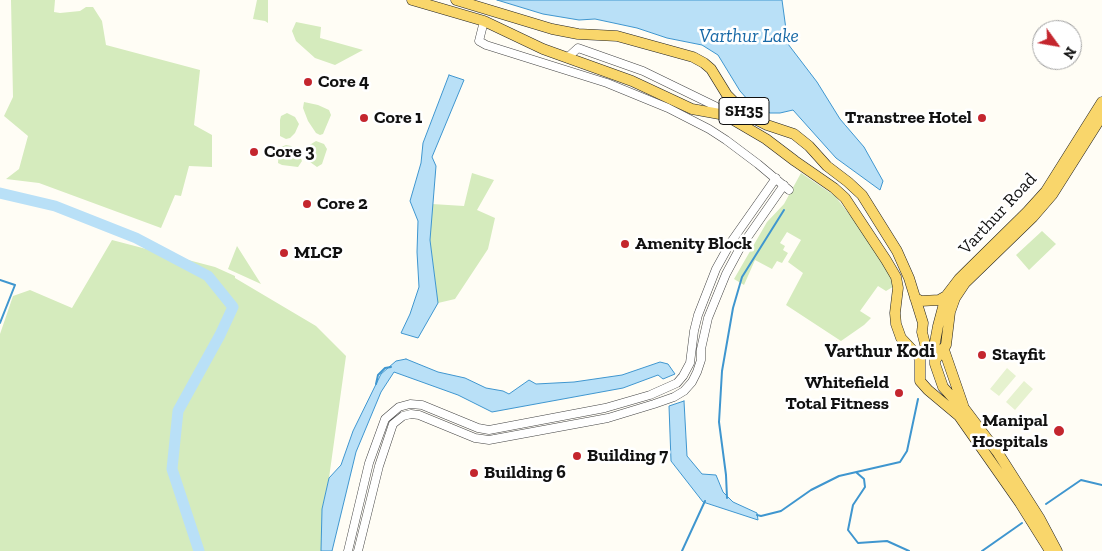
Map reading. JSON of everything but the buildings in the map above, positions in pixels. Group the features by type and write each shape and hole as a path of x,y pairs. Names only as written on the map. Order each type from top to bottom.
{"main road":[{"name":"SH35","path":"412,0 484,21 542,49 632,81 690,113 725,115 766,139 845,198 896,276 898,288 895,313 896,324 902,338 929,358"},
{"name":"SH35","path":"456,0 552,29 578,34 617,36 693,58 711,69 727,95 753,118 794,134 809,146 827,166 848,182 862,196 897,250 923,322 922,332 929,358 943,387 964,408 1003,462 1040,519 1057,551"},
{"name":"Varthur Road","path":"929,358 946,296 959,279 1020,219 1046,190 1102,102"},
{"name":"Varthur Road","path":"944,350 950,312 955,298 965,283 1034,217 1052,195 1102,116"},
{"path":"896,276 906,272"},
{"path":"915,298 939,300 946,296"},
{"path":"929,358 944,350 964,408"},
{"name":"SH35","path":"929,358 919,371 920,381 959,416 1015,496 1050,551"}],"street":[{"path":"358,551 379,466 394,424 403,416 419,415 475,438 489,440 591,421 637,410 671,398 684,391 692,382 700,366 701,349 708,318 729,267 748,235 786,188 776,178 690,113 608,83 486,45 479,41 484,21"},
{"name":"SH35","path":"567,58 578,48 634,68 715,106 725,115"},
{"path":"348,551 369,463 385,419 398,407 410,404 422,405 478,428 489,430 606,408 659,392 680,380 690,364 694,331 703,299 720,262 740,229 776,178"},
{"path":"720,262 729,267"},
{"path":"668,388 671,398"},
{"path":"634,400 637,410"},
{"path":"352,534 362,536"}],"green space":[{"path":"11,0 55,0 54,12 60,13 80,11 86,7 93,7 102,21 106,45 200,70 194,125 212,135 212,167 189,166 181,196 175,195 161,228 39,183 6,179 19,169 28,136 4,116 13,97"},
{"path":"257,0 268,0 268,23 253,19"},
{"path":"296,22 321,27 320,38 363,50 335,65 315,58 296,41 292,31"},
{"path":"304,102 329,110 331,115 323,134 316,133 308,121 303,108"},
{"path":"287,113 295,117 299,124 295,133 286,139 280,136 280,120 281,116"},
{"path":"316,141 324,144 327,149 322,164 317,167 310,162 306,154 308,146"},
{"path":"286,145 291,146 299,154 302,161 298,167 278,163 279,148"},
{"path":"472,173 494,180 477,210 495,218 488,249 455,299 438,303 430,240 432,204 464,206"},
{"path":"801,173 835,196 863,232 896,285 886,291 878,286 860,311 871,318 841,341 786,305 803,273 788,262 801,240 787,232 780,243 785,246 783,250 788,253 782,263 777,261 772,269 755,260 744,285 734,279 767,222 784,204"},
{"path":"1042,231 1056,244 1029,270 1016,255"},
{"path":"112,240 215,267 235,276 235,278 316,326 346,356 329,478 322,509 321,551 0,551 0,334 13,296 30,290 72,308"},
{"path":"237,246 261,284 228,269"},
{"path":"1007,368 1016,376 999,396 990,389"},
{"path":"1024,381 1033,389 1015,410 1006,402"}],"water":[{"name":"Varthur Lake","path":"497,0 782,0 788,44 817,82 840,119 864,147 883,181 880,190 836,158 793,110 770,113 749,101 740,91 718,55 702,45 595,19 579,20 543,14"},
{"path":"449,75 464,80 432,157 436,166 430,240 438,303 418,338 401,333 419,287 418,221 410,201 421,163 423,143"},
{"path":"406,359 438,372 465,378 486,388 509,394 529,380 536,384 574,382 622,375 660,362 668,364 675,374 663,379 658,375 623,388 492,412 458,395 394,372 381,392 356,452 332,551 321,551 322,509 329,478 341,465 353,431 381,374 396,361"},
{"path":"684,401 687,456 702,474 716,475 723,492 733,502 757,513 758,520 703,502 671,461 669,406"}],"waterway":[{"path":"0,193 55,206 136,238 208,276 233,307 220,335 178,411 172,469 199,551"},
{"path":"727,498 719,422 722,371 733,308 742,277 784,210"},
{"path":"0,280 15,285 0,323"},
{"path":"376,384 378,375 385,368 391,367"},
{"path":"757,515 761,516 781,511 811,490 839,476 900,462 907,451 918,399"},
{"path":"857,473 864,479 865,487 853,505 848,530 858,543 887,541 909,551"},
{"path":"1046,504 1081,480 1102,485"},
{"path":"682,551 705,501"},
{"path":"982,551 1022,523"}],"place":[{"name":"Core 4","path":"308,82"},
{"name":"Core 1","path":"364,118"},
{"name":"Transtree Hotel","path":"982,118"},
{"name":"Core 3","path":"254,152"},
{"name":"Core 2","path":"307,204"},
{"name":"Amenity Block","path":"625,244"},
{"name":"MLCP","path":"284,253"},
{"name":"Stayfit","path":"982,355"},
{"name":"Whitefield Total Fitness","path":"899,393"},
{"name":"Manipal Hospitals","path":"1059,431"},
{"name":"Building 7","path":"577,456"},
{"name":"Building 6","path":"474,473"}],"district":[{"name":"Varthur Kodi","path":"880,352"}]}
